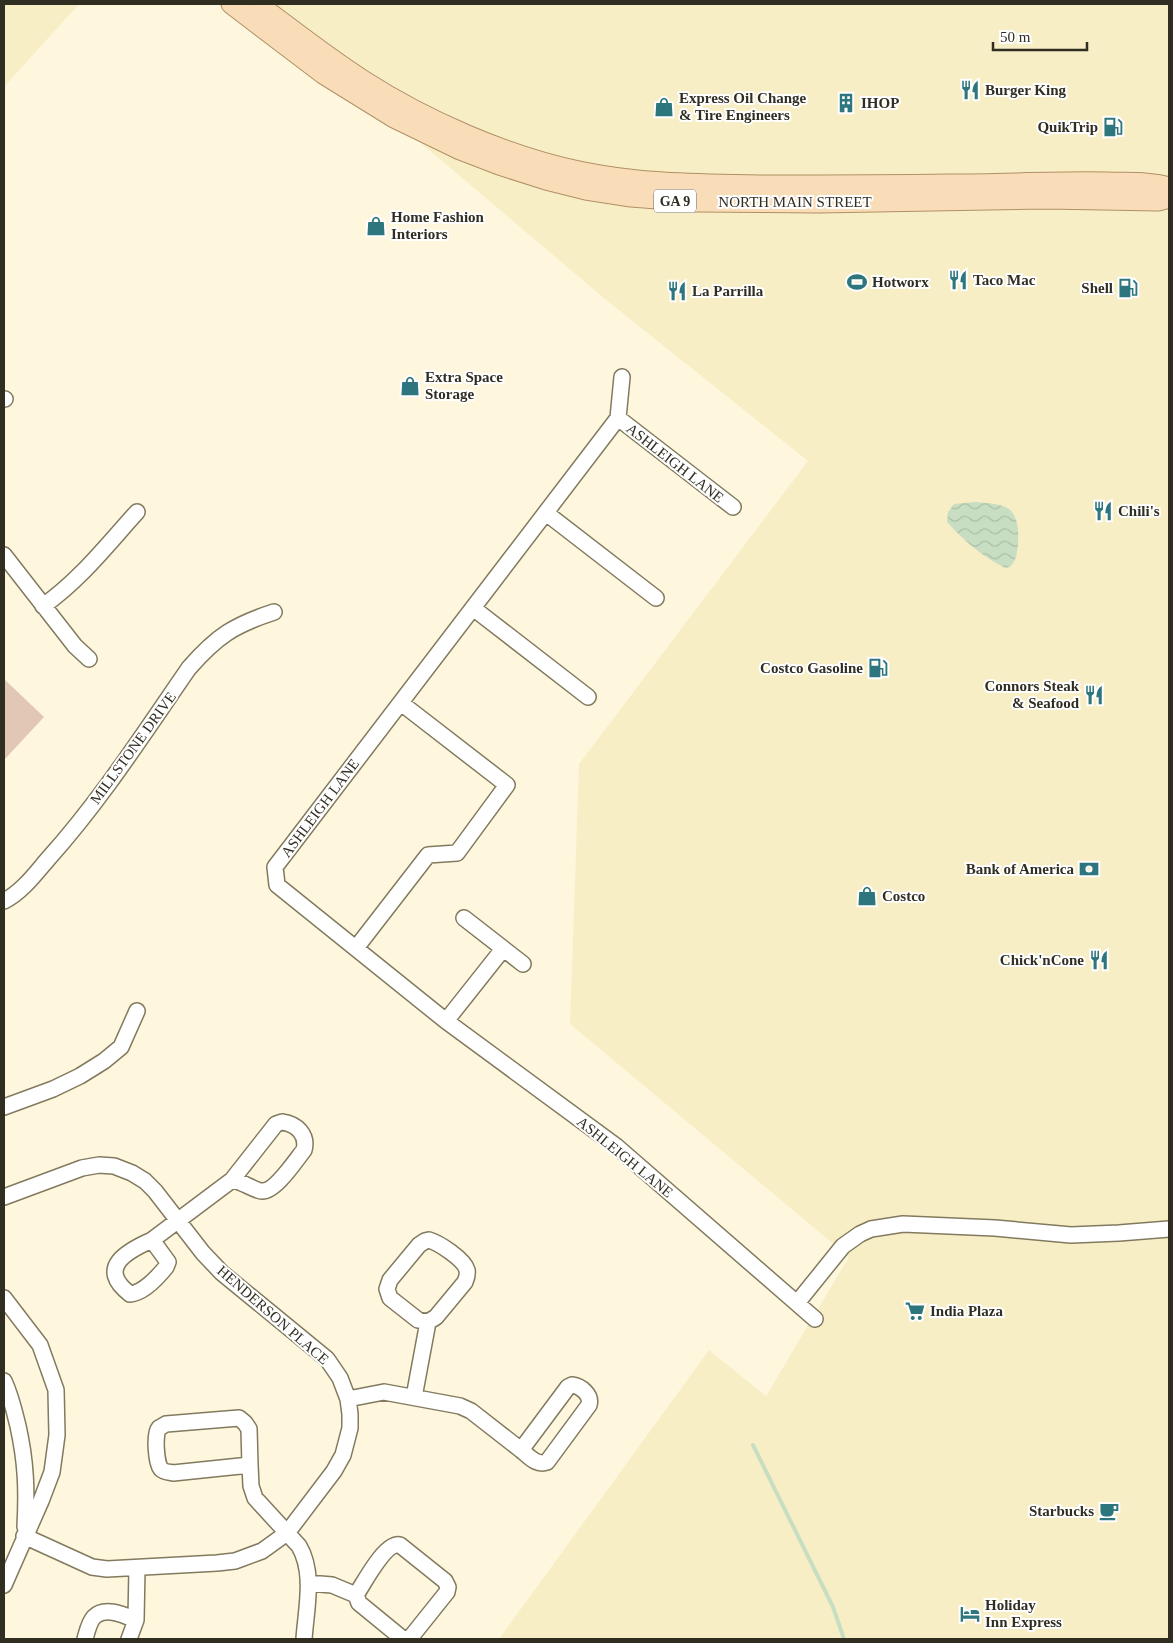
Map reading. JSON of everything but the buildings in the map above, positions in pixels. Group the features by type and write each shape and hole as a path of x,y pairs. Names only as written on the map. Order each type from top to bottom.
{"main road":[{"name":"NORTH MAIN STREET","path":"232,4 323,74 394,118 438,140 490,161 546,180 586,190 631,197 696,202 1158,201 1169,198"},
{"name":"NORTH MAIN STREET","path":"258,4 350,72 411,108 449,126 505,148 548,163 585,172 646,181 717,185 828,186 1084,182 1157,183 1169,187"}],"street":[{"name":"ASHLEIGH LANE","path":"622,377 618,418 275,867 277,885 446,1021 616,1146 815,1319"},
{"name":"ASHLEIGH LANE","path":"618,418 732,507"},
{"path":"43,606 62,593 78,578 137,512"},
{"path":"546,513 656,598"},
{"path":"4,555 75,646 89,659"},
{"path":"473,608 588,697"},
{"name":"MILLSTONE DRIVE","path":"4,901 10,898 30,879 66,840 112,779 189,668 204,651 223,635 246,622 274,612"},
{"path":"356,948 428,855 457,853 506,785 401,702"},
{"path":"464,918 523,964"},
{"path":"446,1021 503,949"},
{"path":"4,1106 53,1089 80,1076 104,1061 121,1047 137,1010"},
{"path":"152,1240 232,1180 276,1124 282,1122 289,1123 304,1135 306,1142 304,1150 271,1189 261,1191 240,1181 232,1180"},
{"name":"HENDERSON PLACE","path":"4,1196 82,1168 99,1165 114,1166 132,1172 145,1181 154,1191 203,1253 222,1273 326,1359 340,1378 348,1399 350,1414 350,1428 343,1455 334,1471 287,1533 262,1551 234,1561 217,1563 137,1568 92,1568 24,1536"},
{"path":"796,1303 843,1246 871,1229 903,1224 995,1228 1071,1235 1169,1229"},
{"path":"414,1397 428,1322 436,1317 465,1282 468,1275 462,1262 438,1243 429,1240 419,1245 390,1280 387,1289 390,1298 418,1320 428,1322"},
{"path":"4,1298 40,1345 56,1390 57,1435 52,1472 4,1585"},
{"path":"4,1381 11,1396 24,1454 27,1489 24,1536"},
{"path":"348,1399 384,1392 460,1406 471,1410 521,1450 538,1463 542,1464 547,1462 589,1405 591,1401 589,1395 577,1386 568,1387 521,1450"},
{"path":"250,1465 173,1473 166,1472 161,1469 158,1462 156,1434 159,1428 166,1424 239,1418 245,1423 249,1429 250,1465 250,1486 255,1498 299,1546 308,1568 304,1639"},
{"path":"308,1583 332,1585 356,1595 359,1603 400,1638 404,1639 411,1636 447,1592 448,1587 445,1581 400,1545 395,1544 390,1547 371,1570 356,1595"},
{"path":"129,1639 136,1620 137,1568"},
{"path":"85,1639 94,1616 102,1612 118,1613 136,1620"}],"shaded area":[{"path":"4,4 79,4 4,87"},
{"path":"242,4 1169,4 1169,1639 499,1639 709,1350 766,1396 849,1257 570,1024 579,764 808,461 605,299 345,79"},
{"path":"4,679 44,717 4,760"}],"water":[{"path":"975,502 1001,506 1013,513 1017,525 1018,546 1016,557 1010,567 1005,568 981,553 947,522 948,512 954,504"}],"waterway":[{"path":"753,1445 833,1607 844,1639"}],"place":[{"name":"Burger King","path":"970,90"},
{"name":"IHOP","path":"846,103"},
{"name":"Express Oil Change & Tire Engineers","path":"664,107"},
{"name":"QuikTrip","path":"1113,127"},
{"name":"Home Fashion Interiors","path":"376,226"},
{"name":"Taco Mac","path":"958,280"},
{"name":"Hotworx","path":"857,282"},
{"name":"Shell","path":"1128,288"},
{"name":"La Parrilla","path":"677,291"},
{"name":"Extra Space Storage","path":"410,386"},
{"name":"Chili's","path":"1103,511"},
{"name":"Costco Gasoline","path":"878,668"},
{"name":"Connors Steak & Seafood","path":"1094,695"},
{"name":"Bank of America","path":"1089,869"},
{"name":"Costco","path":"867,896"},
{"name":"Chick'nCone","path":"1099,960"},
{"name":"India Plaza","path":"915,1311"},
{"name":"Starbucks","path":"1109,1511"},
{"name":"Holiday Inn Express","path":"970,1614"}]}
